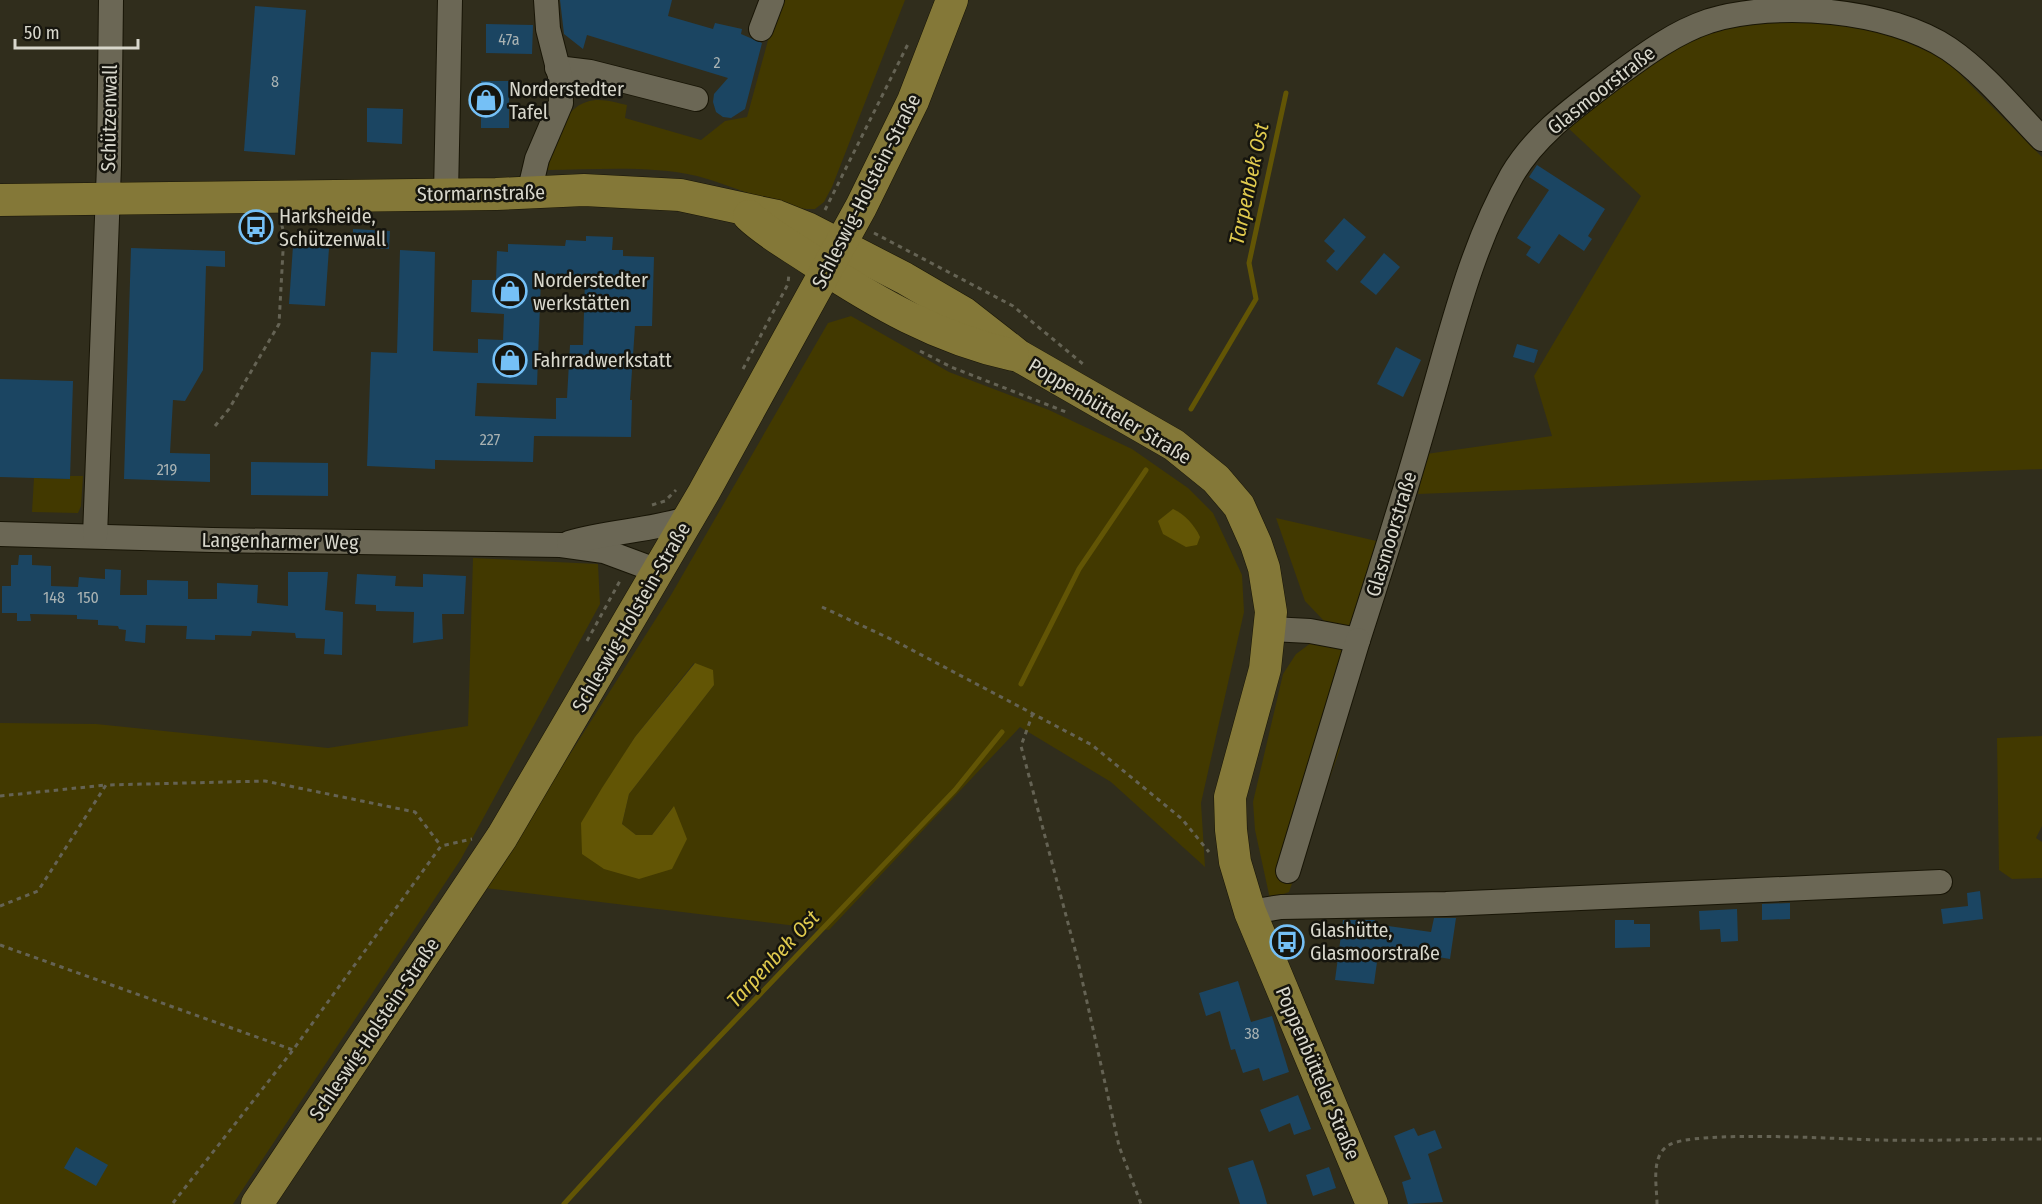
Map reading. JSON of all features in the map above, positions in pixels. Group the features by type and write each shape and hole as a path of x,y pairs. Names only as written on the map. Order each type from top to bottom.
{"main road":[{"name":"Schleswig-Holstein-Straße","path":"257,1204 502,837 689,518 828,269 913,101 952,0"},
{"name":"Stormarnstraße","path":"0,200 616,190 680,195 723,203 744,211 765,213 797,250 828,269"},
{"name":"Poppenbütteler Straße","path":"828,269 891,271 964,313 1019,356 1174,445 1228,491 1239,506 1256,544 1270,595 1271,629 1265,669 1230,797 1235,862 1251,912 1372,1204"}],"street":[{"name":"Schützenwall","path":"94,536 107,200 111,0"},
{"path":"446,194 450,0"},
{"path":"529,193 537,159 561,103 557,68 548,29 546,0"},
{"path":"761,28 772,0"},
{"name":"Glasmoorstraße","path":"1288,871 1480,240 1512,175 1536,141 1574,107 1650,50 1710,21 1753,12 1832,12 1877,19 1908,29 1948,48 1971,66 2042,140"},
{"path":"557,68 590,72 696,99"},
{"name":"Langenharmer Weg","path":"561,545 600,534 639,529 689,518"},
{"name":"Langenharmer Weg","path":"0,534 561,545 604,551 658,571"},
{"path":"1271,629 1310,631 1358,640"},
{"path":"1251,912 1281,907 1446,904 1940,882"}],"path":[{"path":"739,375 788,284 797,250 812,216 823,214 911,38"},
{"path":"215,426 228,409 279,324 284,233 274,197"},
{"path":"797,250 828,269"},
{"path":"919,350 951,367 1073,416"},
{"path":"639,529 642,508 665,501 679,486"},
{"path":"822,607 1033,712 1092,745 1182,819 1213,856 1235,862"},
{"path":"1033,712 1021,746 1077,957 1119,1146 1140,1204"},
{"path":"0,796 106,785 265,781 415,812 441,846"},
{"path":"0,906 38,891 106,785"},
{"path":"172,1203 293,1050 441,846 462,840 502,837"},
{"path":"0,945 293,1050"},
{"path":"1657,1204 1656,1162 1661,1151 1669,1144 1682,1140 1740,1137 2042,1139"}],"shaded area":[{"path":"779,0 905,0 832,187 824,202 815,209 789,206 697,176 660,170 546,170 562,125 576,107 586,102 602,100 627,105 625,118 701,140 725,121 747,117"},
{"path":"1778,20 1876,29 1945,59 2042,157 2042,469 1418,494 1426,454 1552,436 1534,376 1641,196 1566,126 1654,60 1712,30"},
{"path":"851,316 949,372 1049,410 1132,449 1188,488 1213,513 1242,575 1244,612 1201,803 1205,867 1111,782 1020,727 829,930 485,888 671,595 828,323","holes":["694,663 714,685 629,794 622,824 636,835 652,835 673,807 639,879 582,823 635,737"]},
{"path":"70,476 83,476 81,506 78,513 32,512 34,478 69,479"},
{"path":"1173,509 1185,517 1195,529 1200,537 1197,545 1186,547 1163,534 1158,521"},
{"path":"1276,518 1381,542 1354,629 1327,624 1305,601"},
{"path":"473,558 598,564 600,604 461,859 233,1204 0,1204 0,723 96,724 328,748 468,726"},
{"path":"1315,640 1363,647 1338,736 1340,749 1289,892 1270,899 1255,830 1253,802 1283,674 1296,654"},
{"path":"695,663 713,670 714,685 629,794 622,824 636,835 652,835 674,806 687,839 672,869 639,879 604,869 582,854 581,823 635,737"},
{"path":"2042,736 2042,826 2036,838 2042,842 2042,878 2012,879 1999,870 1997,738"}],"building":[{"path":"560,0 672,0 668,16 713,29 715,23 742,29 741,34 762,43 745,109 731,118 723,117 716,112 713,102 714,94 728,78 587,35 583,49 564,34"},
{"path":"255,6 306,10 295,155 244,151"},
{"path":"486,24 533,25 532,54 486,53"},
{"path":"481,81 509,81 509,128 481,128"},
{"path":"367,108 403,109 402,144 367,142"},
{"path":"1537,165 1605,209 1588,236 1592,239 1584,251 1559,234 1539,264 1526,255 1531,247 1517,238 1549,190 1529,177"},
{"path":"1344,218 1366,237 1337,271 1326,261 1335,251 1324,241"},
{"path":"353,229 390,231 389,249 353,247"},
{"path":"586,236 613,237 612,250 623,250 623,256 654,257 652,326 635,326 630,400 632,400 631,437 534,436 533,462 435,460 435,469 367,466 371,352 397,353 400,250 435,252 433,351 478,353 478,339 503,340 504,314 471,312 472,280 496,280 497,251 508,252 508,244 565,246 566,240 586,241","holes":["541,278 585,279 583,345 570,345 567,398 556,398 556,419 475,416 477,383 537,385"]},
{"path":"293,246 329,248 325,306 289,304"},
{"path":"131,248 225,251 225,267 206,266 203,370 185,401 173,400 170,453 210,454 210,482 124,479"},
{"path":"1384,253 1400,267 1376,295 1360,282"},
{"path":"1517,344 1538,350 1534,363 1513,357"},
{"path":"1396,347 1421,360 1403,397 1377,384"},
{"path":"0,379 73,381 70,479 0,477"},
{"path":"251,462 328,463 328,496 251,495"},
{"path":"19,555 32,555 32,565 51,566 51,586 78,587 79,577 105,579 105,569 121,570 120,595 147,595 147,580 188,581 188,599 217,599 217,583 258,585 257,603 288,606 288,572 328,572 325,610 343,612 342,655 324,654 325,639 296,638 295,633 252,631 251,636 215,635 215,640 186,639 187,626 146,625 145,643 125,641 126,630 119,629 118,626 98,625 98,620 77,619 77,615 30,614 31,621 17,621 17,613 2,613 2,586 11,586 11,565 18,565"},
{"path":"357,574 396,576 395,586 423,587 423,574 466,576 464,614 442,614 443,639 413,643 414,612 376,611 376,605 355,604"},
{"path":"1980,891 1983,919 1943,924 1941,909 1968,906 1967,893"},
{"path":"1790,903 1790,919 1762,920 1762,904"},
{"path":"1737,909 1738,941 1721,942 1720,929 1700,930 1699,911"},
{"path":"1434,918 1456,918 1450,959 1379,947 1374,984 1335,980 1343,920 1375,920 1374,924 1431,932"},
{"path":"1615,920 1634,920 1634,924 1650,924 1650,947 1615,948"},
{"path":"1238,981 1251,1022 1272,1016 1289,1072 1263,1081 1259,1068 1243,1073 1235,1049 1231,1050 1220,1011 1206,1016 1199,993"},
{"path":"1298,1095 1311,1129 1294,1135 1290,1123 1269,1132 1260,1110"},
{"path":"1414,1128 1418,1136 1435,1130 1442,1148 1428,1154 1443,1202 1408,1204 1402,1182 1411,1179 1394,1136"},
{"path":"76,1147 108,1165 96,1186 64,1168"},
{"path":"1253,1160 1267,1204 1240,1204 1228,1168"},
{"path":"1329,1167 1336,1188 1313,1196 1306,1175"}],"waterway":[{"name":"Tarpenbek Ost","path":"1191,409 1256,299 1249,263 1286,93"},
{"name":"Tarpenbek Ost","path":"1021,684 1079,569 1146,470"},
{"name":"Tarpenbek Ost","path":"564,1204 659,1100 955,790 1002,732"}],"place":[{"name":"Norderstedter Tafel","path":"486,100"},
{"name":"Harksheide, Schützenwall","path":"256,227"},
{"name":"Norderstedter werkstätten","path":"510,291"},
{"name":"Fahrradwerkstatt","path":"510,360"},
{"name":"Glashütte, Glasmoorstraße","path":"1287,942"}]}
